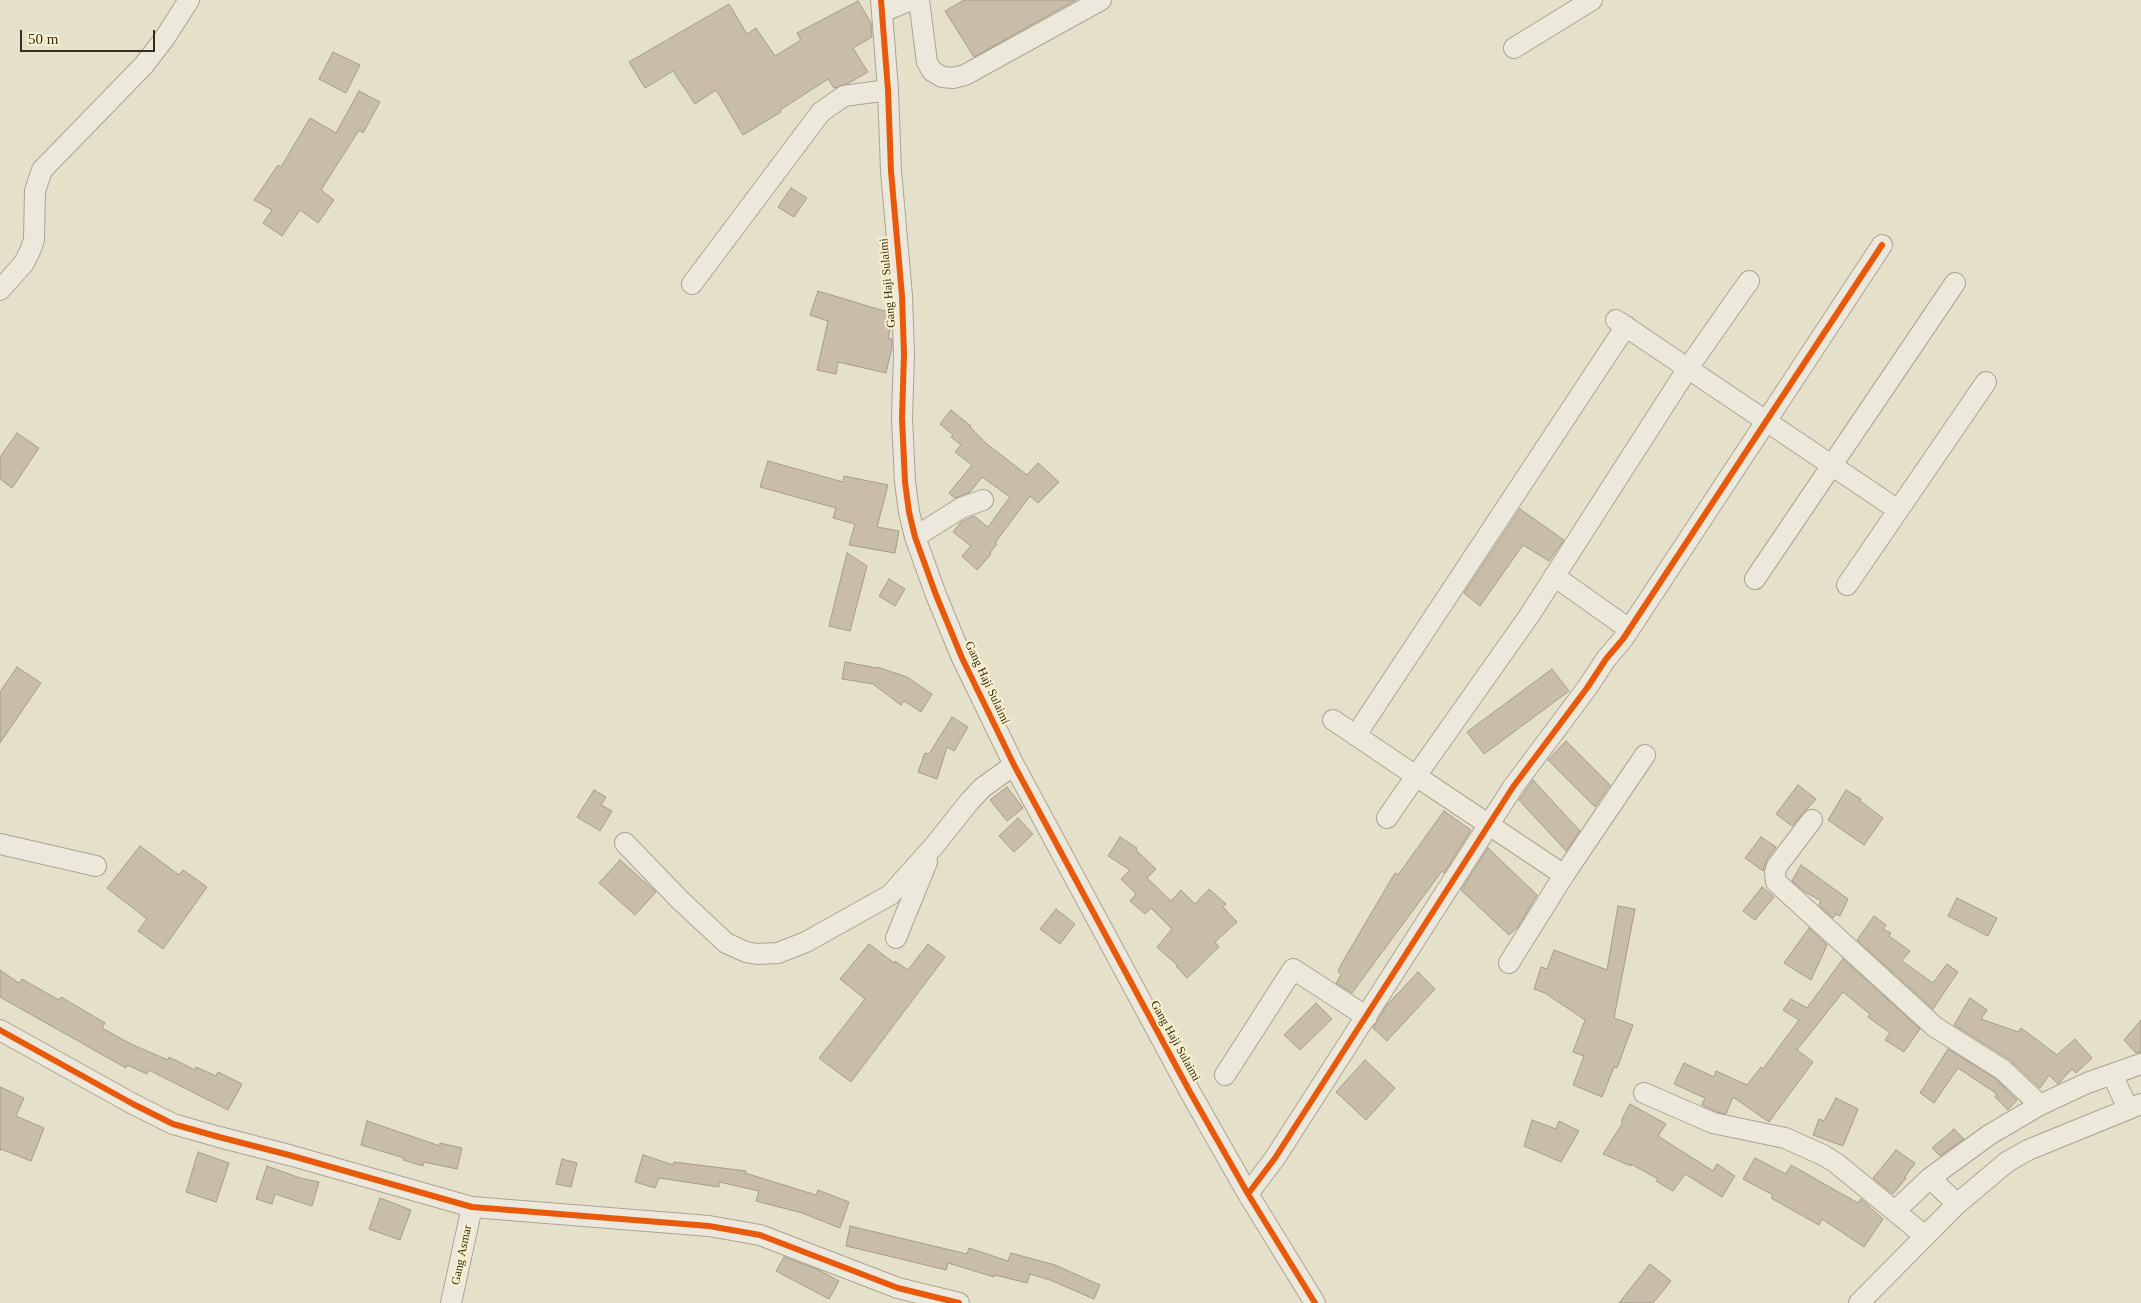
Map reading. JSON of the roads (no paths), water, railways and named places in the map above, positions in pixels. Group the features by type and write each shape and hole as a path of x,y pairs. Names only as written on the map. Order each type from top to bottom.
{"street":[{"path":"0,290 24,263 34,240 35,191 42,170 144,65 190,0"},
{"path":"881,6 911,0"},
{"path":"919,0 927,62 932,71 942,77 953,78 965,75 1100,0"},
{"path":"1514,48 1592,0"},
{"name":"Gang Haji Sulaimi","path":"881,6 888,90 891,172 904,328 902,418 904,482 915,537 933,588 962,658 1014,765 1092,912 1248,1194 1315,1303"},
{"path":"692,284 822,112 844,96 888,90"},
{"path":"1248,1194 1275,1158 1532,761 1629,629 1882,244"},
{"path":"1387,818 1529,616 1688,368 1748,281"},
{"path":"1755,579 1956,283"},
{"path":"1356,735 1620,322 1898,510"},
{"path":"1847,585 1986,382"},
{"path":"915,537 961,508 983,500"},
{"path":"1554,576 1629,629"},
{"path":"1333,720 1564,876"},
{"path":"1509,963 1564,876 1645,755"},
{"path":"625,843 680,900 726,943 735,949 768,954 791,949 873,906 890,895 903,883 982,788 1014,765"},
{"path":"1812,820 1777,866 1775,872 1776,882 1936,1027 2003,1070 2040,1105"},
{"path":"0,844 96,866"},
{"path":"896,938 934,846"},
{"path":"1225,1075 1293,969 1367,1017"},
{"path":"0,1030 133,1104 173,1124 472,1206 588,1215 735,1230 787,1244 898,1288 959,1303"},
{"path":"1909,1223 1943,1190 1987,1178 2022,1153 2124,1093 2141,1064"},
{"path":"1859,1303 1909,1223 1943,1190 1989,1136 2040,1105 2087,1083 2124,1093"},
{"path":"1644,1093 1713,1123 1785,1138 1804,1145 1836,1163 1909,1223"},
{"name":"Gang Asmar","path":"451,1303 472,1206"}]}
